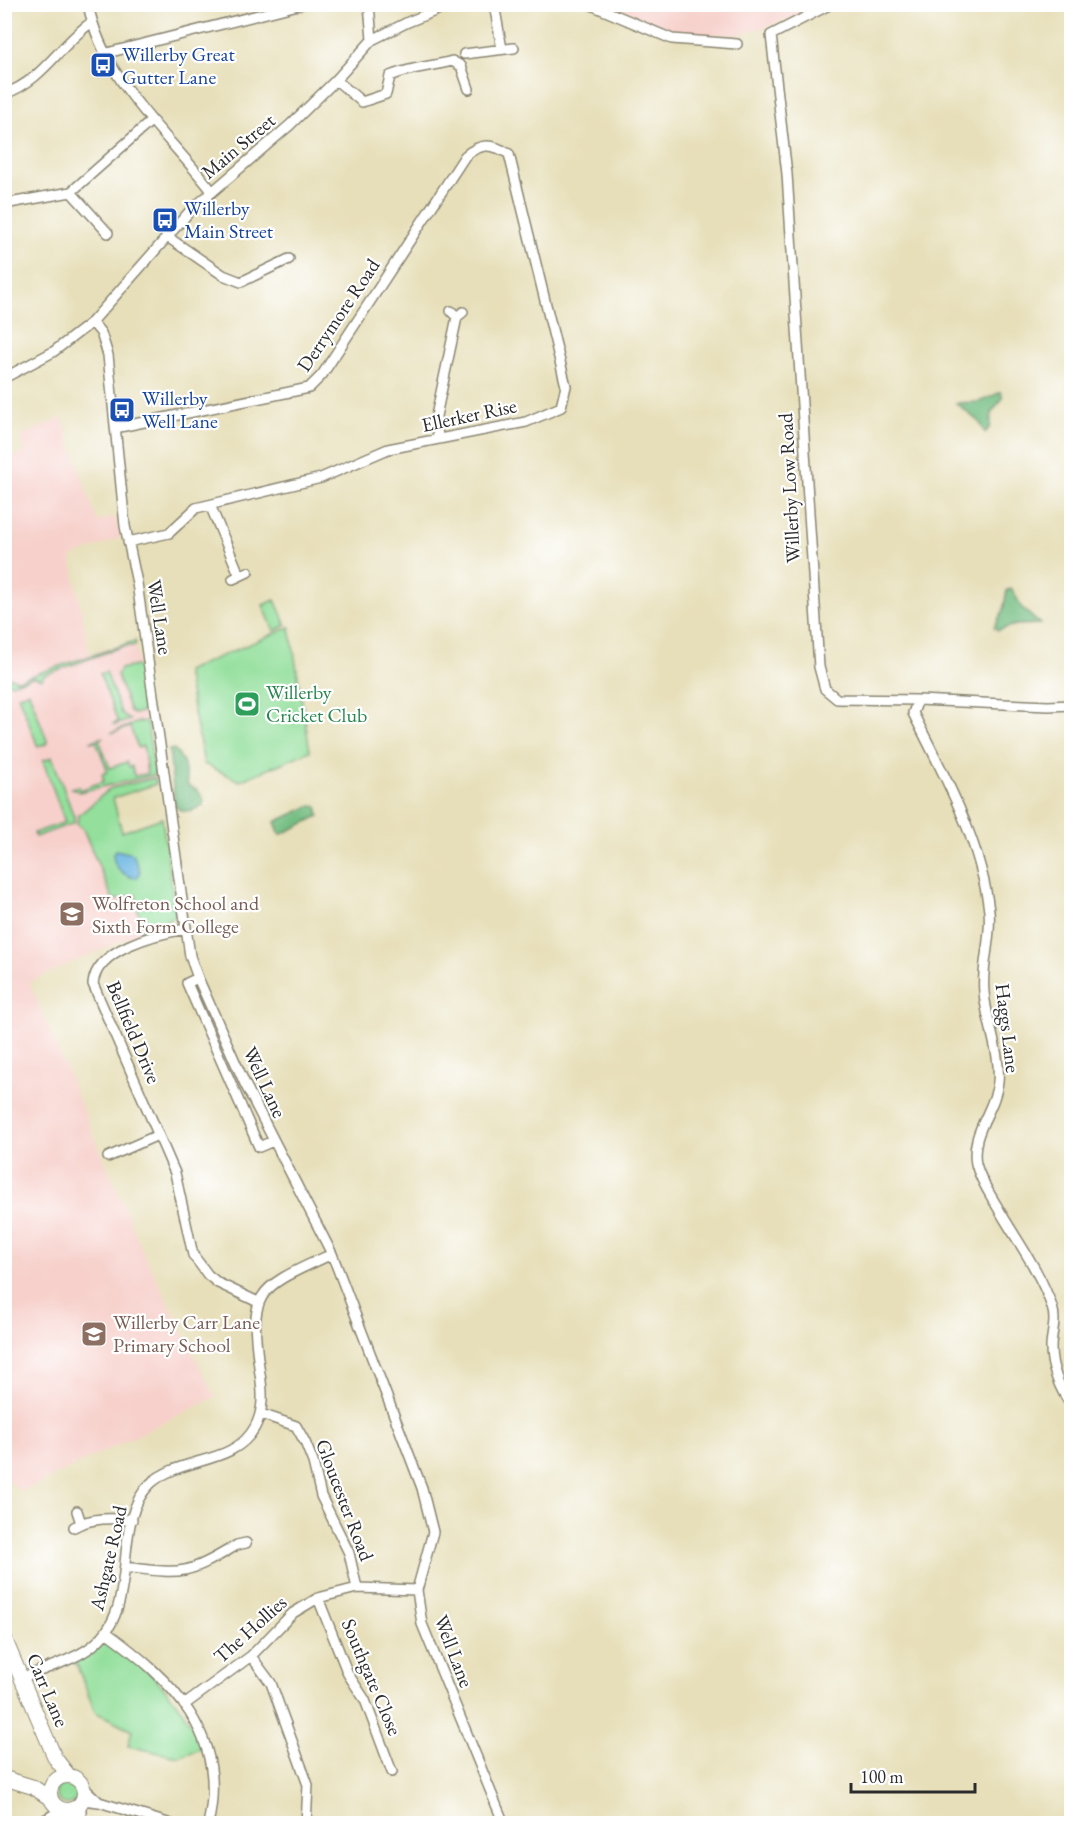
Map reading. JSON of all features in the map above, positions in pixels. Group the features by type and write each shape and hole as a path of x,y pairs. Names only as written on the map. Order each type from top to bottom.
{"street":[{"path":"88,4 92,22 125,87 151,121 212,190"},
{"path":"107,53 302,4"},
{"path":"369,4 372,40"},
{"name":"Main Street","path":"4,378 53,352 92,322 166,236 212,190 291,125 372,40 432,8 452,4"},
{"path":"494,4 502,49"},
{"path":"589,4 672,39 736,44"},
{"name":"Willerby Low Road","path":"831,4 771,35 787,174 819,667 825,689 837,699 895,699 1025,706 1071,705"},
{"path":"4,94 36,78 76,33 92,22"},
{"path":"464,54 514,48"},
{"path":"336,80 362,102 390,96 387,81 390,76 413,67 426,67 452,61 461,66 469,89"},
{"path":"4,204 71,192 151,121"},
{"name":"Derrymore Road","path":"115,428 309,388 322,375 465,156 482,145 497,146"},
{"name":"Ellerker Rise","path":"128,542 169,533 196,508 321,478 388,449 526,422 561,407 566,386 511,161 508,154 497,146"},
{"path":"71,192 102,231"},
{"path":"166,236 231,280 249,280 271,274 289,259"},
{"path":"438,439 436,416 457,313"},
{"name":"Well Lane","path":"92,322 105,341 108,355 128,542 141,610 186,929 198,978 273,1141 332,1254 429,1513 433,1532 417,1590 422,1624 504,1824"},
{"path":"210,505 240,575"},
{"name":"Haggs Lane","path":"895,699 913,713 961,813 984,880 989,913 984,994 994,1045 998,1082 975,1144 976,1163 985,1186 1030,1258 1047,1292 1054,1311 1051,1348 1054,1370 1071,1407"},
{"path":"913,713 918,700"},
{"name":"Bellfield Drive","path":"186,929 150,937 108,957 99,964 94,974 96,995 175,1173 193,1254 208,1275 218,1283 258,1302"},
{"path":"198,978 185,979 259,1147 273,1141"},
{"path":"108,1157 158,1135"},
{"path":"261,1414 263,1397 254,1317 258,1302 266,1289 278,1280 332,1254"},
{"name":"Ashgate Road","path":"21,1677 89,1649 106,1632 120,1602 132,1520 149,1485 166,1472 182,1465 232,1450 253,1430 261,1414"},
{"name":"Gloucester Road","path":"261,1414 296,1426 305,1442 313,1462 321,1496 349,1554 357,1588"},
{"path":"77,1511 77,1525 110,1518 132,1520"},
{"path":"125,1567 163,1573 188,1571 237,1545 246,1543"},
{"name":"The Hollies","path":"184,1705 251,1656 280,1624 318,1598 357,1588 417,1590"},
{"name":"Southgate Close","path":"318,1598 348,1674 365,1700 392,1772"},
{"path":"106,1632 143,1662 184,1705 208,1747 214,1786 208,1824"},
{"name":"Carr Lane","path":"4,1637 55,1758 69,1776 78,1779 82,1797"},
{"path":"251,1656 271,1683 308,1785 306,1824"},
{"name":"Carr Lane","path":"55,1758 54,1782 58,1805"},
{"path":"33,1787 69,1776"},
{"path":"4,1778 33,1787 80,1824"},
{"path":"80,1824 82,1797"},
{"path":"42,1821 58,1805 82,1797 171,1824"}],"shaded area":[{"path":"612,5 822,5 770,26 736,35 677,33"},
{"path":"62,418 97,521 116,517 120,538 71,557 89,654 135,641 156,784 113,797 122,832 162,818 136,896 141,932 29,982 142,1250 215,1397 23,1491 10,1483 4,1470 4,456 6,460 25,452 21,436"}],"green space":[{"path":"1001,392 1003,398 992,412 990,427 985,433 980,423 956,403 979,402"},
{"path":"1012,589 1022,608 1040,624 1016,625 998,630 994,627 1003,611 1007,590"},
{"path":"275,600 286,625 274,631 263,605"},
{"name":"Willerby Cricket Club","path":"290,627 310,751 240,781 204,764 186,671"},
{"path":"135,641 136,645 121,647 44,675 42,679 33,677 11,684 5,680 5,673 6,676 18,680"},
{"path":"139,667 145,711 134,714 130,711 117,675 120,669"},
{"path":"106,672 121,713 130,720 115,725 113,724 118,722 100,674"},
{"path":"29,692 48,743 38,747 18,695"},
{"path":"147,721 155,775 79,792 71,788 78,786 80,790 104,781 102,774 107,772 107,769 96,741 90,742 103,737 99,740 110,768 127,762 129,767 132,766 134,776 147,774 143,746 138,748 130,727 111,733"},
{"path":"174,749 183,761 188,786 197,790 202,798 203,805 191,811 182,811 175,806 169,750"},
{"path":"52,757 74,817 74,823 35,837 34,833 65,822 43,761"},
{"path":"155,778 156,784 113,798 122,832 162,818 176,916 141,932 136,896 113,900 83,829 77,824 78,816 111,788"},
{"path":"310,806 317,806 319,816 280,835 275,822"},
{"path":"111,1641 148,1671 166,1691 183,1712 204,1748 178,1757 128,1746 132,1730 95,1712 75,1660 102,1643"},
{"path":"63,1782 71,1782 78,1789 78,1797 71,1804 63,1804 56,1797 56,1789"}],"water":[{"path":"116,850 133,854 140,871 137,878 124,874 117,867 113,854"}],"place":[{"name":"Willerby Great Gutter Lane","path":"103,65"},
{"name":"Willerby Main Street","path":"165,220"},
{"name":"Willerby Well Lane","path":"122,410"},
{"name":"Willerby Cricket Club","path":"247,704"},
{"name":"Wolfreton School and Sixth Form College","path":"72,914"},
{"name":"Willerby Carr Lane Primary School","path":"94,1334"}]}
